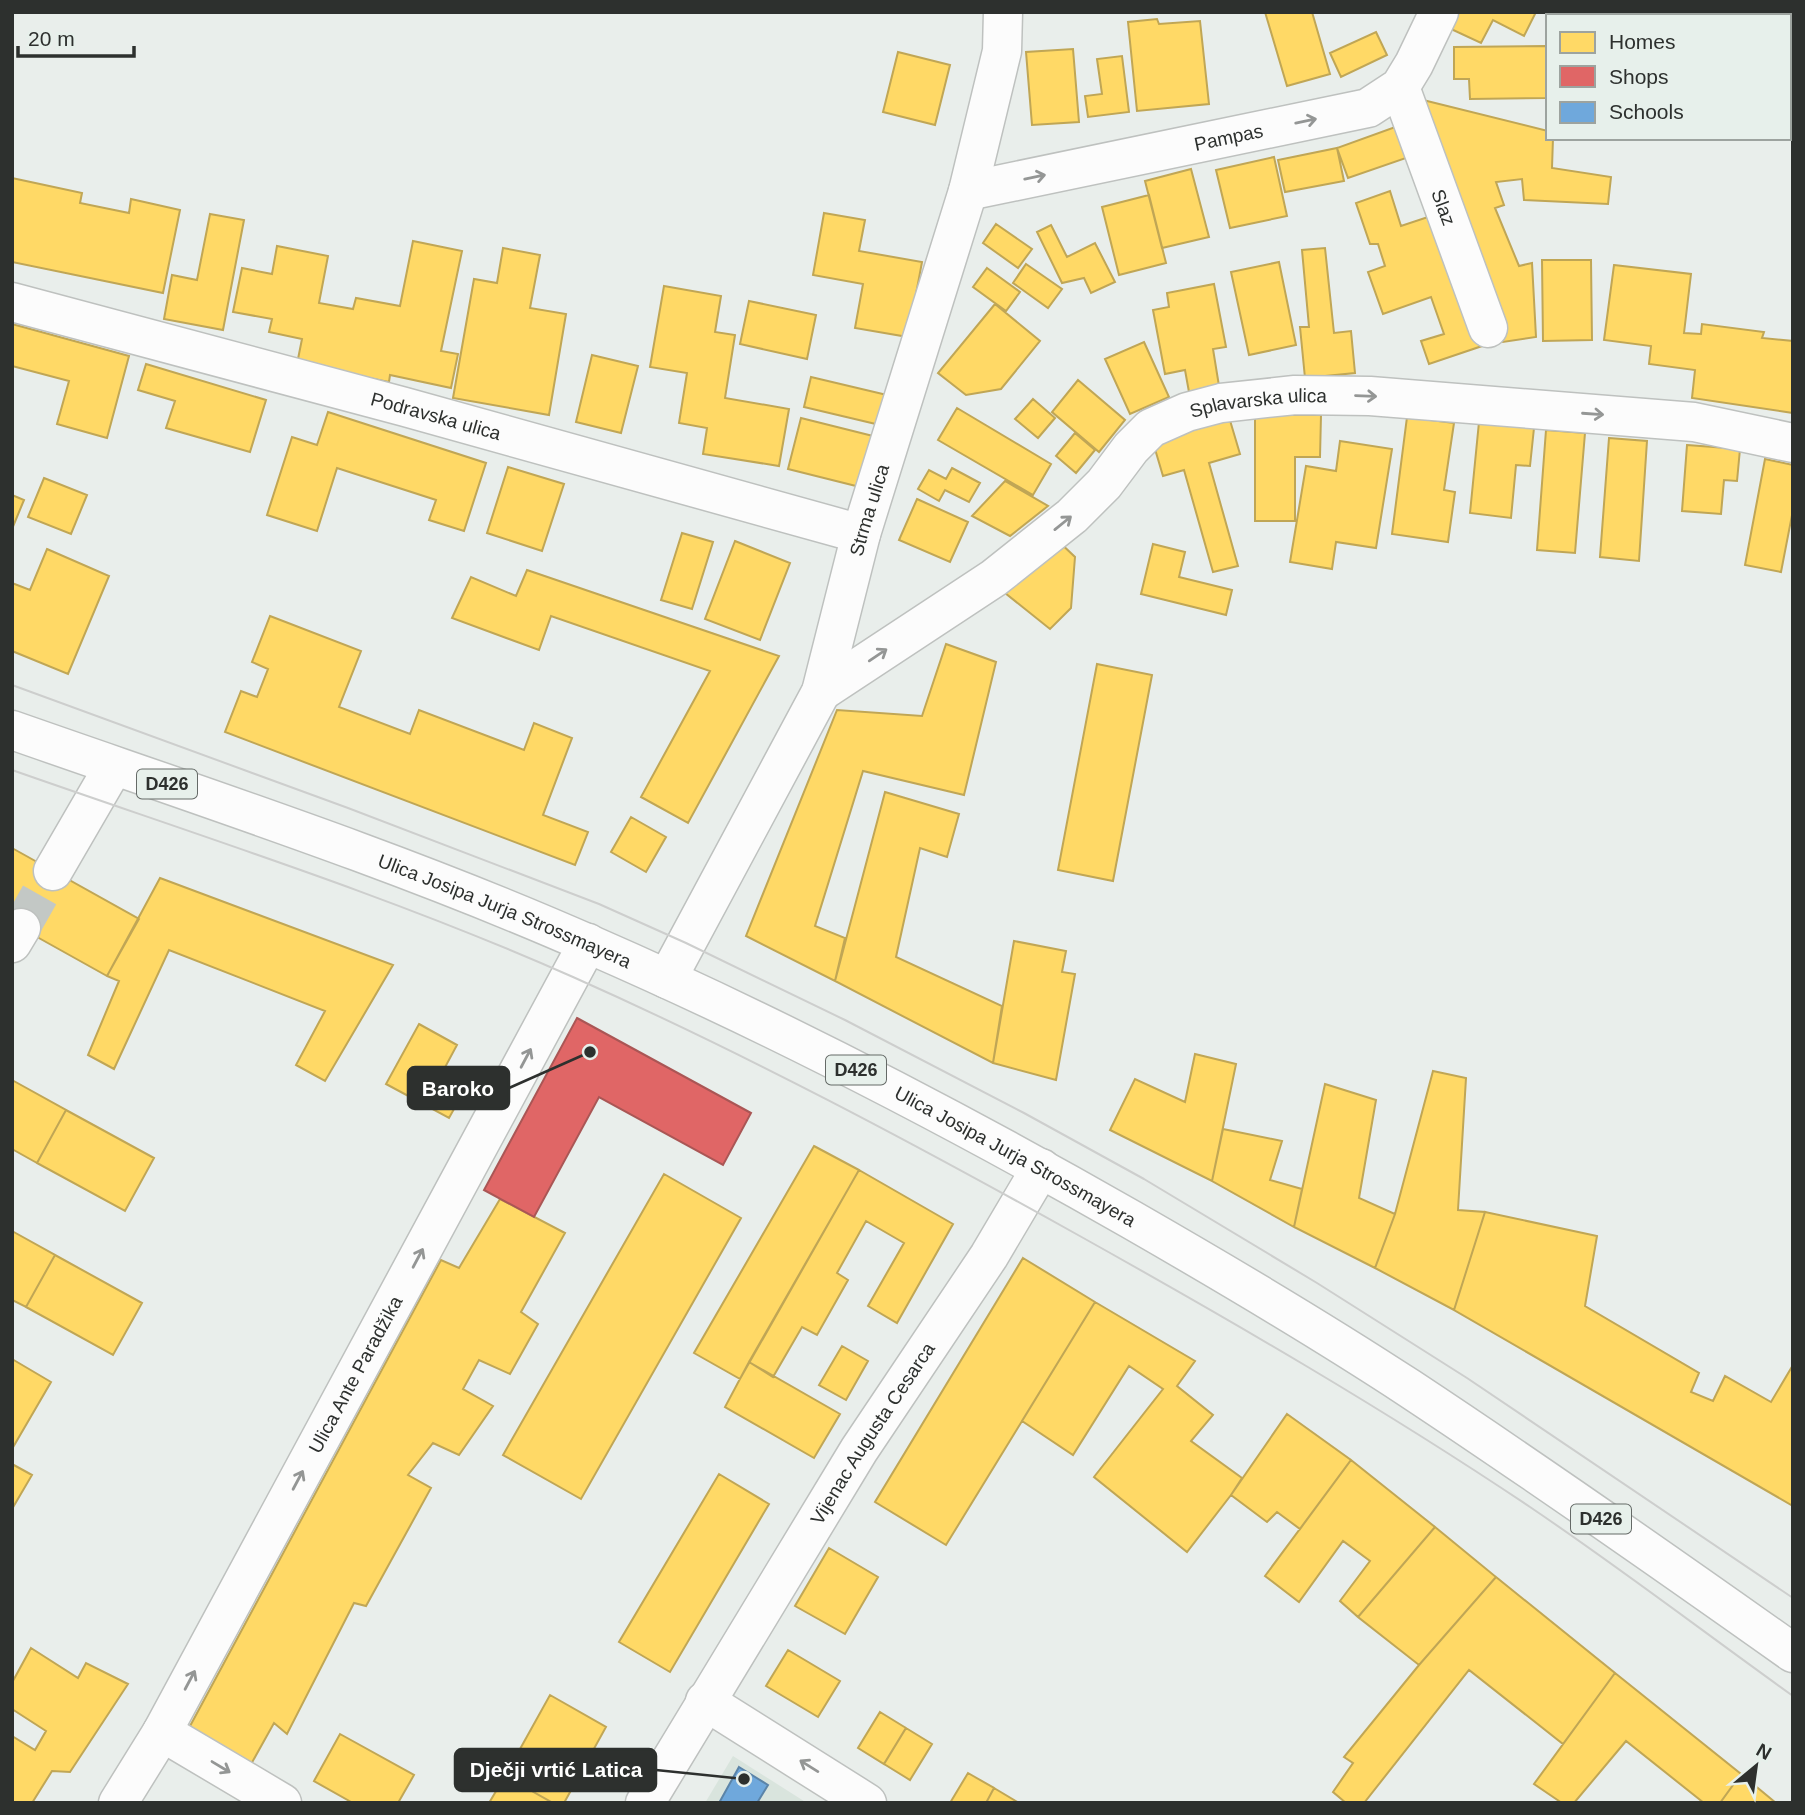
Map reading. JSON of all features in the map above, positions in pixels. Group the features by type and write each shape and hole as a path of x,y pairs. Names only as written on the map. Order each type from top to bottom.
{"street":[{"name":"Strma ulica","path":"667,979 821,692 860,534 968,191 1002,51 1003,12"},
{"name":"Pampas","path":"968,191 1368,108 1399,86 1414,64 1439,12"},
{"name":"Slaz","path":"1399,86 1488,328"},
{"name":"Podravska ulica","path":"12,302 405,407 860,534"},
{"name":"Splavarska ulica","path":"821,692 995,578 1072,516 1104,484 1131,448 1151,428 1187,412 1221,403 1295,395 1370,396 1694,422 1793,443"},
{"name":"Ulica Josipa Jurja Strossmayera","path":"12,730 322,839 588,943 891,1088 1041,1168 1203,1261 1408,1388 1793,1653"},
{"path":"53,871 114,766"},
{"name":"Ulica Ante Paradžika","path":"118,1803 162,1732 588,943"},
{"name":"Vijenac Augusta Cesarca","path":"645,1803 859,1450 989,1256 1041,1168"},
{"path":"705,1701 867,1803"},
{"path":"162,1732 282,1803"}],"shaded area":[{"path":"733,1756 807,1803 705,1803"}],"building: Homes":[{"path":"1265,12 1312,12 1330,74 1287,86"},
{"path":"1459,12 1536,12 1524,36 1493,20 1481,43 1451,29"},
{"path":"1157,19 1159,24 1200,21 1209,104 1137,111 1128,22"},
{"path":"1376,32 1387,55 1341,77 1330,53"},
{"path":"1546,46 1546,98 1470,99 1469,79 1454,79 1454,47"},
{"path":"1073,49 1079,122 1032,125 1026,52"},
{"path":"898,52 950,65 935,125 883,112"},
{"path":"1122,56 1129,112 1088,117 1085,96 1102,94 1097,59"},
{"path":"1419,99 1546,131 1546,140 1553,140 1552,168 1611,177 1608,204 1524,200 1522,179 1496,182 1504,205 1495,208 1519,266 1532,263 1536,337 1503,342"},
{"path":"1398,126 1409,157 1348,178 1337,148"},
{"path":"1337,148 1344,181 1285,192 1278,160"},
{"path":"1274,157 1287,216 1230,228 1216,170"},
{"path":"1191,169 1209,237 1162,248 1145,181"},
{"path":"12,178 82,193 80,203 129,213 131,199 180,210 163,293 12,262"},
{"path":"1390,191 1401,226 1440,213 1485,345 1429,364 1421,341 1444,334 1431,297 1383,314 1368,272 1385,266 1378,244 1370,244 1356,203"},
{"path":"1149,195 1166,263 1119,275 1102,207"},
{"path":"824,213 865,220 859,251 922,262 908,337 855,328 863,284 813,275"},
{"path":"210,214 244,220 223,330 164,319 172,275 197,280"},
{"path":"996,224 1032,249 1018,268 983,243"},
{"path":"1051,225 1067,257 1095,243 1115,282 1091,293 1084,278 1062,283 1037,232"},
{"path":"413,241 462,251 441,351 458,354 451,388 390,375 389,382 297,364 302,339 269,332 272,319 233,312 242,268 272,274 277,246 328,256 319,303 353,309 356,298 400,306"},
{"path":"503,248 540,255 530,308 566,314 549,415 453,398 474,279 497,283"},
{"path":"1325,248 1334,333 1351,331 1355,373 1305,378 1300,327 1309,327 1302,250"},
{"path":"1542,260 1591,260 1592,340 1543,341"},
{"path":"1279,262 1296,345 1249,355 1231,272"},
{"path":"1026,264 1062,289 1048,308 1013,283"},
{"path":"1614,265 1691,274 1684,333 1701,334 1702,324 1764,332 1762,338 1793,341 1793,413 1692,398 1695,370 1649,364 1651,346 1604,340"},
{"path":"987,268 1020,292 1006,311 973,287"},
{"path":"1214,284 1226,347 1213,349 1219,386 1189,392 1185,370 1165,374 1153,310 1169,307 1167,293"},
{"path":"664,286 721,296 715,332 735,335 725,398 789,409 779,466 703,454 707,428 679,423 687,373 650,367"},
{"path":"749,301 816,315 807,359 740,344"},
{"path":"995,304 1040,341 1001,389 966,395 938,373"},
{"path":"12,324 129,356 107,438 57,424 69,381 12,366"},
{"path":"1144,342 1169,397 1130,414 1105,359"},
{"path":"592,355 638,366 621,433 576,422"},
{"path":"146,364 266,400 250,452 166,428 175,401 138,390"},
{"path":"811,377 887,395 880,425 804,407"},
{"path":"1078,380 1125,420 1099,452 1052,412"},
{"path":"1033,399 1055,418 1038,438 1015,419"},
{"path":"957,408 1051,464 1033,495 938,440"},
{"path":"328,412 486,463 464,531 429,520 436,500 337,468 317,531 267,515 292,437 317,445"},
{"path":"1255,415 1321,415 1320,457 1295,457 1295,521 1255,521"},
{"path":"1229,417 1240,454 1209,463 1238,566 1213,572 1184,470 1163,476 1152,439"},
{"path":"1407,417 1454,423 1444,490 1455,492 1448,542 1392,534"},
{"path":"801,418 873,436 860,487 788,469"},
{"path":"1479,422 1534,428 1530,466 1516,465 1511,518 1470,513"},
{"path":"1546,430 1585,433 1575,553 1537,550"},
{"path":"1075,433 1095,450 1076,473 1056,456"},
{"path":"1609,438 1647,441 1639,561 1600,557"},
{"path":"1340,441 1392,449 1376,548 1336,542 1332,569 1290,562 1306,466 1336,471"},
{"path":"1687,445 1740,449 1737,481 1724,480 1721,514 1682,511"},
{"path":"1765,459 1793,465 1793,510 1781,572 1745,565"},
{"path":"508,467 564,484 542,551 487,533"},
{"path":"952,468 980,483 969,502 945,490 939,501 918,489 929,470 946,479"},
{"path":"44,478 87,495 71,534 28,517"},
{"path":"1005,481 1048,506 1010,536 972,516"},
{"path":"12,495 24,500 12,529"},
{"path":"917,499 968,522 950,562 899,540"},
{"path":"682,533 713,542 692,609 661,600"},
{"path":"1055,538 1075,557 1071,608 1050,629 1000,589"},
{"path":"735,541 790,563 760,640 705,619"},
{"path":"1153,544 1185,552 1179,577 1232,590 1226,615 1141,594"},
{"path":"47,549 109,576 68,674 12,651 12,583 30,590"},
{"path":"527,570 779,656 688,823 641,797 710,671 551,616 539,650 452,618 471,577 516,596"},
{"path":"270,616 361,651 339,707 410,734 419,710 524,750 534,723 572,738 543,815 588,832 575,865 225,732 241,691 257,697 268,669 252,662"},
{"path":"946,644 996,662 964,795 863,771 815,926 845,938 835,981 746,936 837,710 922,716"},
{"path":"1097,664 1152,675 1113,881 1058,870"},
{"path":"885,792 959,814 947,857 920,848 896,957 1002,1006 993,1063 835,981"},
{"path":"631,817 666,837 646,872 611,852"},
{"path":"12,848 139,919 107,976 12,923"},
{"path":"160,878 393,965 325,1081 296,1065 325,1011 169,950 114,1069 88,1055 119,981 107,976"},
{"path":"1014,941 1066,951 1062,972 1075,974 1056,1080 993,1063"},
{"path":"419,1024 457,1045 443,1071 468,1084 449,1118 386,1084"},
{"path":"1195,1054 1236,1064 1212,1181 1110,1130 1135,1079 1185,1102"},
{"path":"1433,1071 1466,1078 1458,1210 1485,1212 1454,1310 1375,1268 1395,1214"},
{"path":"12,1080 66,1110 37,1163 12,1149"},
{"path":"1325,1084 1376,1100 1359,1198 1395,1214 1375,1268 1294,1227"},
{"path":"66,1110 154,1158 125,1211 37,1163"},
{"path":"1223,1129 1282,1141 1270,1180 1302,1189 1294,1227 1212,1181"},
{"path":"814,1146 859,1170 740,1379 694,1353"},
{"path":"859,1170 953,1224 897,1323 868,1306 904,1243 866,1221 837,1273 848,1280 817,1335 802,1327 773,1377 749,1362"},
{"path":"664,1174 741,1218 581,1499 503,1455"},
{"path":"500,1199 565,1233 521,1312 538,1324 510,1374 479,1360 463,1389 493,1406 459,1455 433,1443 408,1475 431,1488 366,1606 354,1603 287,1734 274,1723 250,1766 189,1728 441,1260 459,1268"},
{"path":"1485,1212 1597,1236 1585,1306 1699,1373 1691,1392 1713,1401 1725,1376 1771,1402 1793,1365 1793,1506 1454,1310"},
{"path":"12,1231 55,1255 26,1307 12,1300"},
{"path":"55,1255 142,1303 113,1355 26,1307"},
{"path":"1023,1258 1095,1302 946,1545 875,1502"},
{"path":"1095,1302 1195,1361 1177,1386 1213,1415 1191,1441 1242,1478 1187,1552 1094,1477 1163,1389 1129,1366 1073,1455 1022,1421"},
{"path":"842,1346 868,1361 846,1400 819,1385"},
{"path":"12,1359 51,1382 12,1449"},
{"path":"749,1362 840,1414 814,1458 725,1407"},
{"path":"1287,1414 1351,1460 1300,1529 1277,1512 1267,1522 1231,1495"},
{"path":"1351,1460 1435,1527 1358,1617 1340,1601 1370,1561 1343,1541 1299,1602 1265,1576"},
{"path":"12,1464 32,1475 12,1509"},
{"path":"719,1474 769,1504 670,1672 619,1642"},
{"path":"1435,1527 1496,1577 1419,1665 1358,1617"},
{"path":"829,1548 878,1577 845,1634 795,1606"},
{"path":"1496,1577 1615,1673 1563,1744 1469,1670 1364,1803 1346,1803 1333,1792 1353,1763 1344,1757"},
{"path":"31,1648 78,1678 86,1663 128,1684 70,1772 52,1771 32,1803 12,1803 12,1736 35,1750 46,1731 12,1709 12,1677 14,1679"},
{"path":"788,1650 840,1681 818,1717 766,1686"},
{"path":"1615,1673 1741,1774 1720,1803 1704,1803 1626,1741 1574,1803 1562,1803 1534,1784"},
{"path":"550,1695 606,1727 564,1803 553,1803 505,1776"},
{"path":"880,1712 906,1728 884,1764 858,1748"},
{"path":"906,1728 932,1744 910,1780 884,1764"},
{"path":"340,1734 414,1775 398,1803 353,1803 314,1781"},
{"path":"968,1773 994,1788 986,1803 950,1803"},
{"path":"1741,1774 1776,1803 1720,1803"},
{"path":"505,1776 553,1803 489,1803"},
{"path":"994,1788 1019,1803 986,1803"}],"building: Shops":[{"path":"577,1018 751,1113 723,1165 599,1097 534,1217 484,1190"}],"building: Schools":[{"path":"739,1767 768,1785 757,1803 719,1803"}],"tunnel":[{"path":"21,928 53,871"}],"tram line":[{"path":"12,685 348,808 599,904 845,1020 1144,1179 1317,1283 1467,1378 1793,1598"},
{"path":"12,770 295,868 435,920 638,1006 828,1100 1078,1235 1363,1401 1563,1530 1793,1696"}],"place":[{"name":"Baroko","path":"590,1052"},
{"name":"Dječji vrtić Latica","path":"744,1779"}]}
